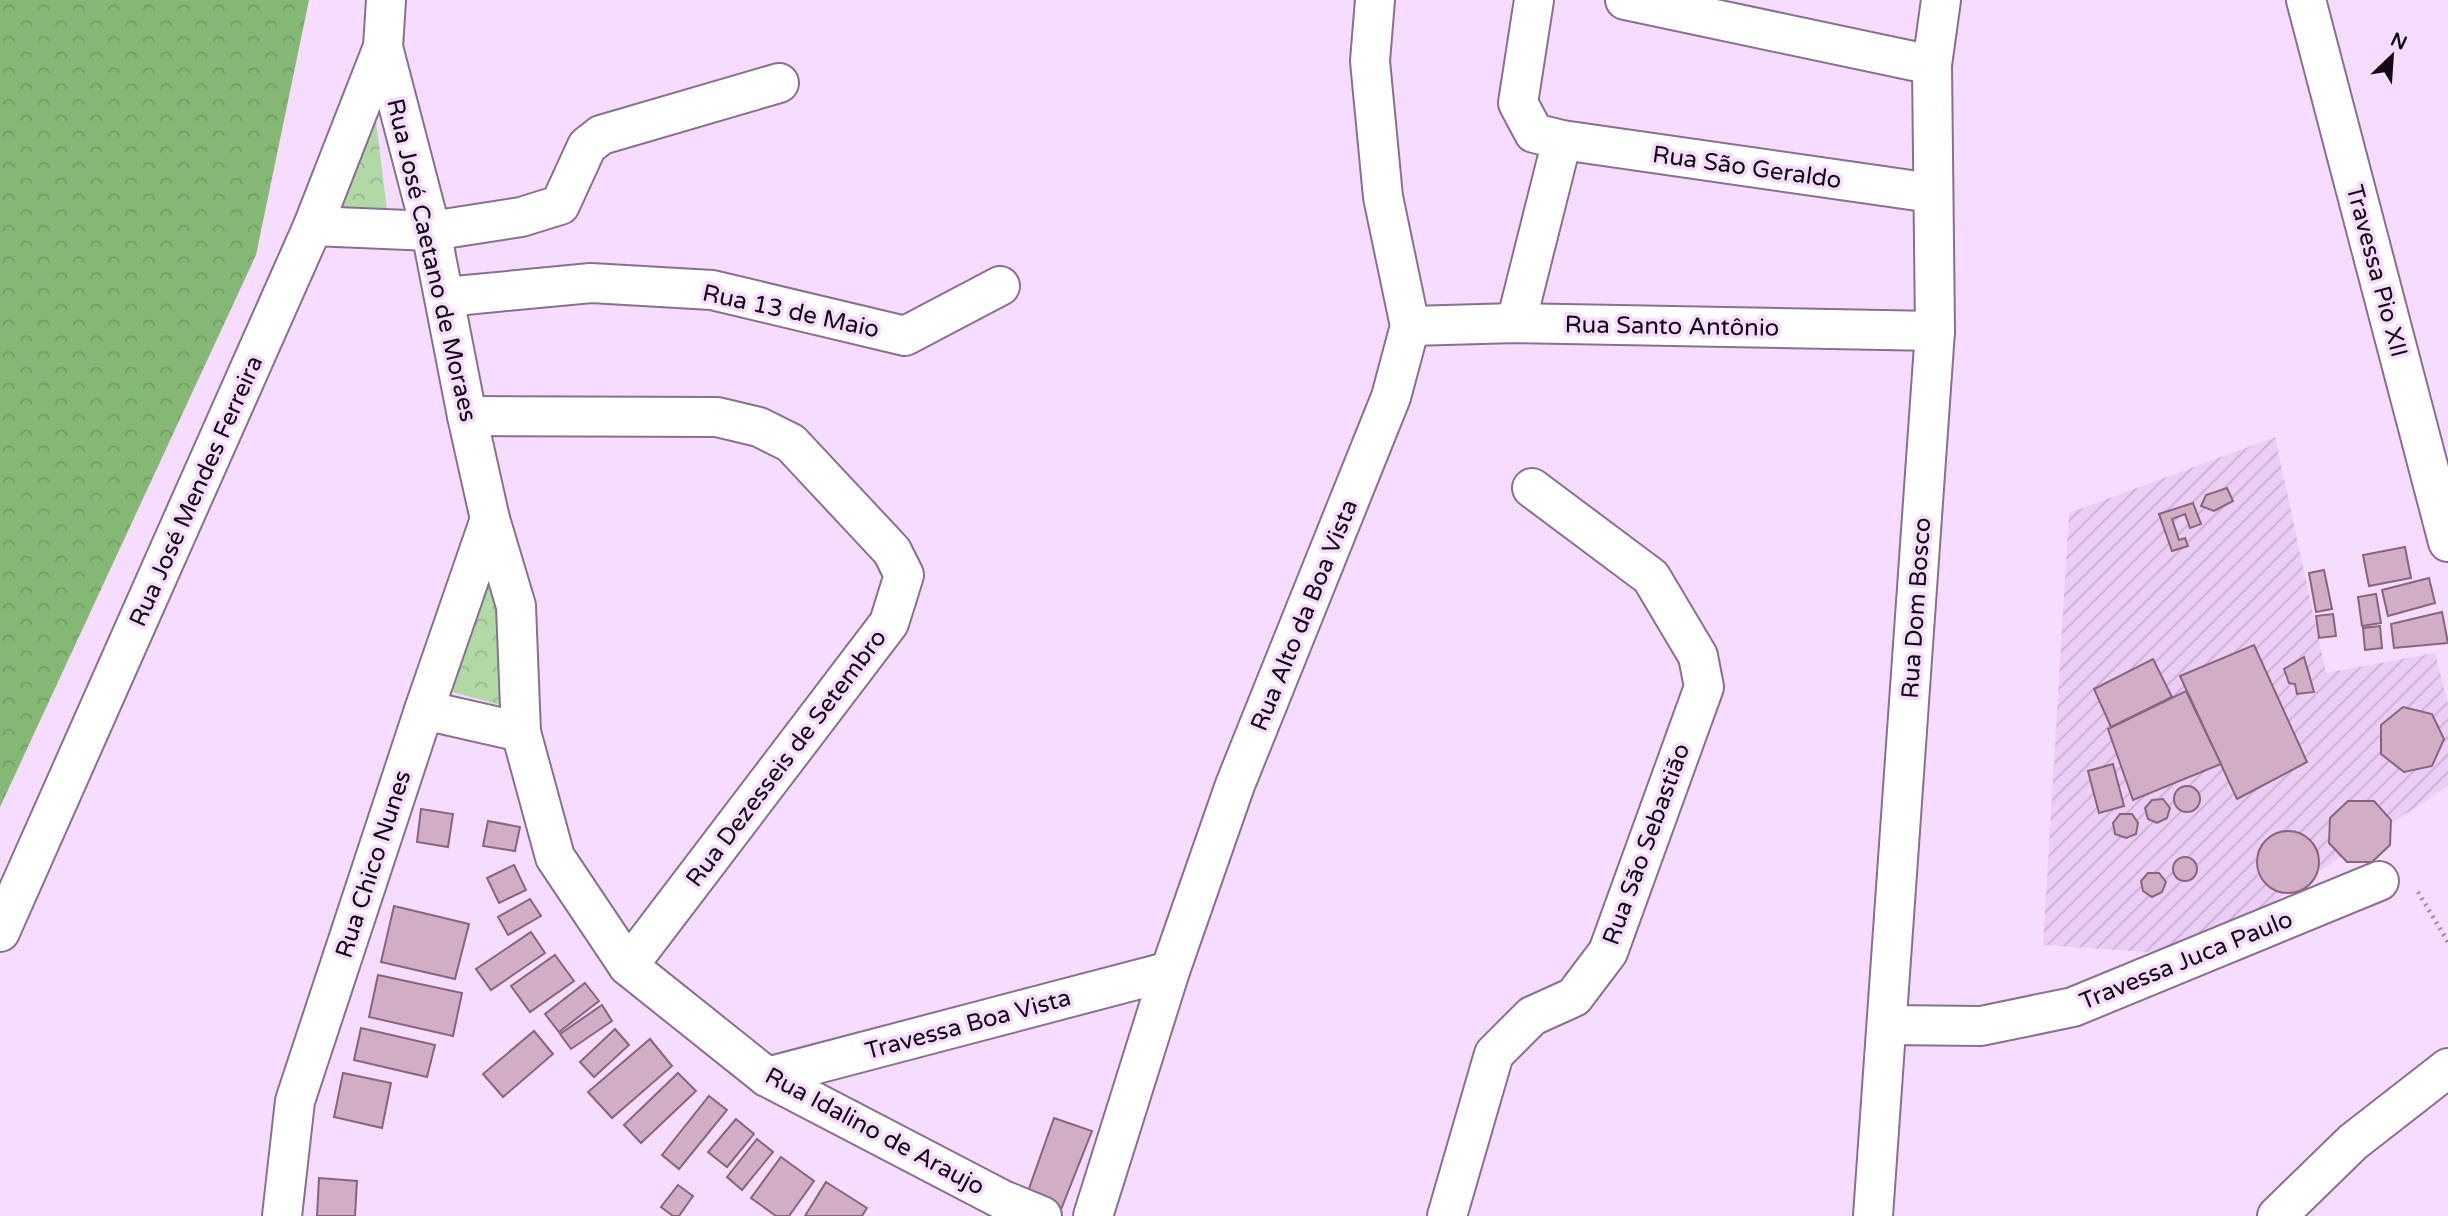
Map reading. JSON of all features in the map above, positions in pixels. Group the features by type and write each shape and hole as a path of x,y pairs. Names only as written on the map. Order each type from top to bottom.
{"street":[{"name":"Rua José Caetano de Moraes","path":"386,0 383,47 431,231 490,519"},
{"name":"Rua Alto da Boa Vista","path":"1093,1216 1170,971 1235,785 1391,397 1410,326 1383,197 1370,61 1375,0"},
{"name":"Rua São Geraldo","path":"1534,0 1518,103 1534,133 1562,140 1932,193"},
{"path":"1625,0 1679,5 1932,65"},
{"name":"Rua Dom Bosco","path":"1873,1216 1935,331 1932,65 1941,0"},
{"name":"Travessa Pio XII","path":"2306,0 2448,542"},
{"name":"Rua José Mendes Ferreira","path":"0,932 313,226 383,47"},
{"path":"313,226 431,231 521,217 560,205 587,146 601,135 779,83"},
{"path":"1516,323 1562,140"},
{"name":"Rua 13 de Maio","path":"445,297 591,283 712,290 905,336 1000,286"},
{"name":"Rua Santo Antônio","path":"1410,326 1516,323 1935,331"},
{"name":"Rua Dezesseis de Setembro","path":"467,416 717,417 759,426 791,443 892,551 904,576 889,622 628,966"},
{"name":"Rua São Sebastião","path":"1447,1216 1494,1054 1532,1016 1574,997 1608,952 1704,687 1698,656 1651,577 1532,488"},
{"name":"Rua Chico Nunes","path":"282,1216 295,1101 490,519"},
{"name":"Rua Idalino de Araujo","path":"490,519 516,606 521,732 555,858 628,966 767,1077 1003,1200 1042,1216"},
{"path":"424,710 521,732"},
{"name":"Travessa Juca Paulo","path":"1887,1026 1981,1026 2073,1007 2379,881"},
{"name":"Travessa Boa Vista","path":"767,1077 1170,971"},
{"path":"2277,1216 2353,1142 2448,1068"}],"path":[{"path":"2379,881 2413,886 2448,942"}],"shaded area":[{"path":"2275,437 2326,673 2435,653 2448,704 2448,786 2193,955 2043,945 2069,513"}],"green space":[{"path":"0,0 309,0 256,255 0,807"},
{"path":"375,113 389,226 325,218"},
{"path":"486,577 508,596 508,707 445,690"}],"building":[{"path":"2227,488 2233,501 2214,511 2201,506 2206,495"},
{"path":"2193,503 2201,524 2190,528 2185,514 2172,519 2179,540 2185,538 2188,546 2172,551 2159,514"},
{"path":"2405,547 2411,578 2369,586 2363,555"},
{"path":"2324,570 2332,609 2316,612 2309,573"},
{"path":"2429,578 2435,603 2388,616 2382,590"},
{"path":"2376,594 2381,623 2362,626 2358,597"},
{"path":"2442,612 2448,643 2394,648 2391,624"},
{"path":"2333,614 2336,636 2319,638 2316,616"},
{"path":"2380,626 2382,648 2365,650 2363,628"},
{"path":"2254,645 2307,762 2237,799 2180,676"},
{"path":"2304,657 2314,692 2297,694 2295,684 2289,683 2284,669"},
{"path":"2153,659 2172,697 2111,727 2094,689"},
{"path":"2186,691 2221,764 2133,800 2108,729"},
{"path":"2403,707 2432,714 2444,739 2432,766 2404,772 2381,754 2381,725"},
{"path":"2113,764 2124,806 2099,813 2088,771"},
{"path":"2187,786 2196,790 2200,799 2196,808 2187,812 2178,808 2174,799 2178,790"},
{"path":"2163,799 2170,808 2167,818 2157,823 2148,819 2145,808 2152,800"},
{"path":"2348,801 2374,801 2391,820 2390,845 2372,862 2347,862 2329,843 2330,818"},
{"path":"421,809 453,814 448,847 417,842"},
{"path":"2120,814 2132,814 2138,823 2136,834 2126,838 2115,834 2113,823"},
{"path":"488,821 520,827 515,851 483,846"},
{"path":"2288,831 2300,833 2310,840 2317,850 2317,874 2310,884 2300,891 2288,893 2276,891 2266,884 2259,874 2257,862 2259,850 2266,840 2276,833"},
{"path":"2180,857 2190,857 2197,864 2197,874 2190,881 2180,881 2173,874 2173,864"},
{"path":"514,865 526,890 499,903 487,878"},
{"path":"2148,873 2159,873 2166,882 2162,892 2152,897 2143,891 2141,881"},
{"path":"530,899 541,916 508,935 498,917"},
{"path":"394,906 469,924 455,979 381,962"},
{"path":"531,932 545,953 491,990 476,969"},
{"path":"555,955 574,981 530,1012 511,986"},
{"path":"378,975 462,993 453,1036 369,1017"},
{"path":"585,983 599,1001 559,1032 545,1014"},
{"path":"602,1005 612,1021 571,1049 560,1034"},
{"path":"361,1028 435,1045 427,1077 354,1060"},
{"path":"615,1029 629,1045 594,1077 580,1062"},
{"path":"534,1031 553,1054 503,1097 483,1074"},
{"path":"650,1039 672,1066 612,1118 588,1092"},
{"path":"343,1073 391,1083 382,1128 334,1117"},
{"path":"678,1073 696,1091 641,1143 624,1125"},
{"path":"709,1096 727,1110 679,1169 662,1155"},
{"path":"1054,1118 1092,1131 1060,1212 1026,1197"},
{"path":"736,1119 754,1134 727,1167 708,1152"},
{"path":"757,1139 773,1152 742,1190 727,1177"},
{"path":"781,1157 814,1181 789,1216 776,1216 751,1198"},
{"path":"319,1178 357,1181 355,1216 317,1216"},
{"path":"826,1182 867,1208 862,1216 805,1216"},
{"path":"678,1185 693,1196 679,1216 673,1216 661,1207"}]}
